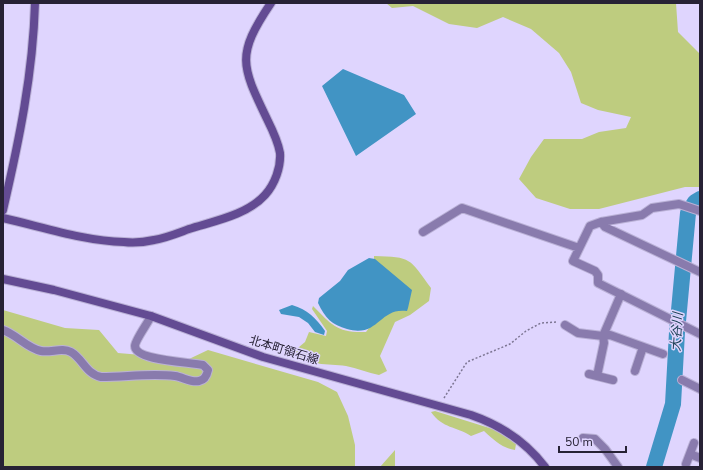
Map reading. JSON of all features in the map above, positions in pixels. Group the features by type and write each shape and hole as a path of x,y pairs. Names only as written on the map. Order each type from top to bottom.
{"street":[{"path":"3,210 25,108 32,58 35,3"},
{"path":"3,218 94,239 125,242 154,240 226,217 252,206 265,194 274,182 280,152 274,134 246,71 245,57 249,40 257,24 271,3"},
{"path":"694,208 679,204 652,208 642,215 601,222 590,226 573,261 595,271 598,274 598,283 672,318 700,334"},
{"path":"423,232 462,208 579,248"},
{"path":"601,222 605,227 700,272"},
{"name":"北本町領石線","path":"3,279 54,290 151,316 263,357 492,422 510,433 545,467"},
{"path":"613,380 593,375 604,343 603,336 621,294"},
{"path":"3,330 41,351 67,350 73,353 95,376 101,378 142,374 175,376 193,381 200,381 204,379 207,376 208,370 203,365 149,358 138,352 135,348 136,343 151,316"},
{"path":"565,325 578,333 603,336 610,335 663,354"},
{"path":"635,371 642,347"},
{"path":"682,380 700,389"},
{"path":"583,438 595,439 615,461 618,467"},
{"path":"686,464 694,443"},
{"path":"690,454 700,458"}],"path":[{"path":"440,406 467,362 510,344 541,323 557,322 565,325"}],"green space":[{"path":"386,3 676,3 678,32 700,54 700,187 685,187 599,209 570,209 536,198 519,179 531,157 544,139 582,139 599,132 626,128 631,117 598,110 581,103 571,72 559,53 531,29 503,17 477,28 449,24 413,6 392,8"},
{"path":"374,256 396,257 408,261 418,270 431,288 429,301 410,315 395,322 380,356 387,371 379,375 346,366 318,364 299,357 293,352 305,342 309,332 326,336 327,331 312,309 313,306 330,323 341,329 366,332 374,321"},
{"path":"3,310 65,328 99,330 118,353 189,359 208,350 318,382 337,392 348,416 355,445 355,467 3,467"},
{"path":"435,411 499,431 516,444 515,450 502,445 484,431 471,436 440,422 431,412"},
{"path":"395,450 395,467 380,467"}],"water":[{"path":"343,69 404,95 416,114 356,156 322,86"},
{"path":"369,258 375,259 412,290 407,311 390,313 373,326 366,329 358,331 347,329 333,323 323,313 318,303 319,298 340,281 348,270"},
{"path":"292,305 303,309 315,318 325,331 324,335 315,332 308,323 299,317 281,314 279,310"}],"waterway":[{"name":"大谷川","path":"654,467 673,404 677,332 688,213 695,202 700,199"}]}
